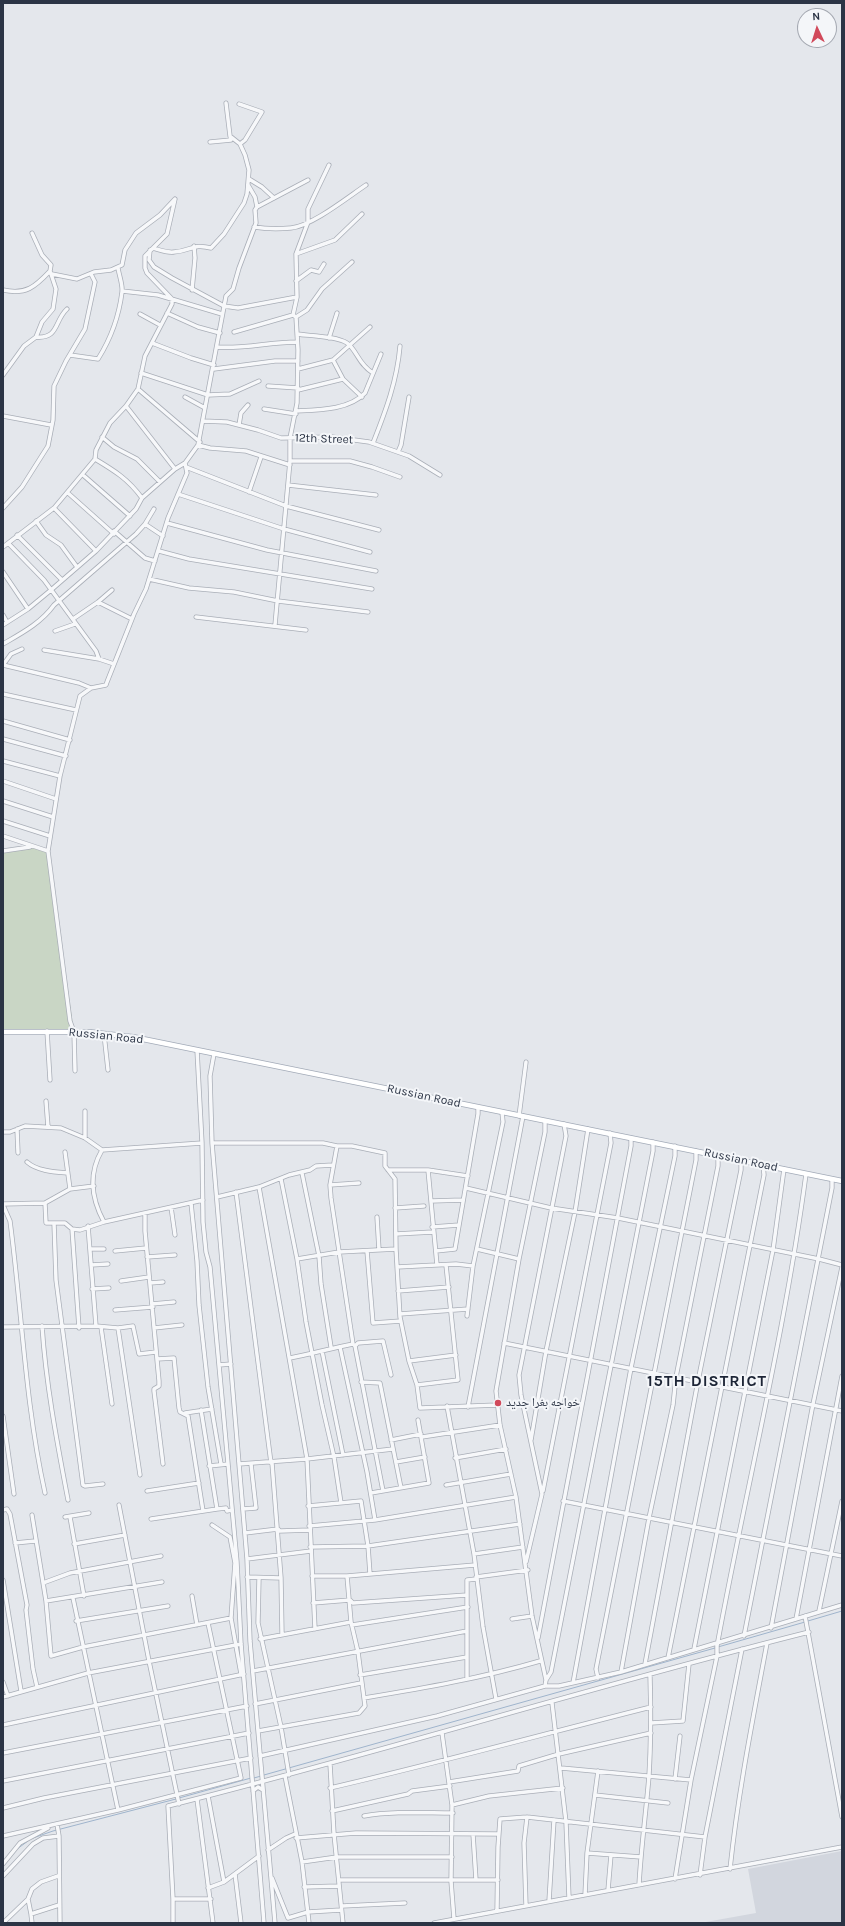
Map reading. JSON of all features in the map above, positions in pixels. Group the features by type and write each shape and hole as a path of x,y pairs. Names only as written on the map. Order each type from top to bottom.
{"main road":[{"name":"Russian Road","path":"3,1032 74,1032 133,1037 842,1181"}],"street":[{"path":"210,142 231,140 228,128 226,103"},
{"path":"239,104 246,108 262,110 245,140 240,144"},
{"path":"151,249 176,252 198,245 211,248 216,245 244,203 249,180 245,155 240,144 230,136"},
{"path":"275,626 278,601 278,575 282,552 290,463 290,438 296,412 298,389 297,334 295,316 297,297 296,254 308,222 308,209 329,166"},
{"path":"249,180 262,187 274,198"},
{"path":"257,208 308,180"},
{"path":"3,625 28,609 96,551 130,516 142,498 175,469 185,465 199,443 226,296 233,289 254,227 255,210 257,208 255,197 248,185"},
{"path":"254,227 292,228 308,222 322,216 366,185"},
{"path":"51,273 77,279 118,268 122,265 125,250 136,233 160,215 175,199 167,234 145,256 144,261 147,273 172,299"},
{"path":"296,254 336,240 362,214"},
{"path":"3,375 24,346 36,337 42,322 52,310 56,289 51,273 51,265 42,255 32,233"},
{"path":"192,290 196,258 194,246"},
{"path":"151,249 148,260 154,267 192,290 224,306 238,308 297,297"},
{"path":"234,332 295,316 307,310 322,289 352,262"},
{"path":"296,281 311,270 318,272 324,264"},
{"path":"70,355 98,359 104,351 114,325 122,291 118,268"},
{"path":"3,290 16,292 31,289 51,273"},
{"path":"3,508 22,488 48,446 53,420 54,386 85,329 95,282 92,274"},
{"path":"122,291 158,295 222,314"},
{"path":"3,547 54,508 95,459 96,450 110,423 126,406 138,389 145,356 167,313 172,299"},
{"path":"36,337 45,338 50,336 63,313 67,309"},
{"path":"167,313 198,327 220,333"},
{"path":"329,338 337,313"},
{"path":"140,314 160,325"},
{"path":"298,369 333,360 370,327"},
{"path":"297,334 342,341 349,346 366,369 373,373"},
{"path":"217,348 230,348 277,342 297,342"},
{"path":"152,343 214,367 275,361 298,361"},
{"path":"373,443 392,392 398,370 400,346"},
{"path":"264,409 296,412 324,410 344,405 362,397 381,354"},
{"path":"333,360 343,379 362,397"},
{"path":"141,373 208,395 230,394 259,381"},
{"path":"268,386 298,389 343,379"},
{"path":"138,389 199,443 210,448 246,451 290,463 350,461 400,477"},
{"path":"185,397 205,408"},
{"path":"398,452 401,445 409,397"},
{"path":"239,425 241,413 248,405"},
{"path":"126,406 175,469"},
{"path":"3,416 51,425"},
{"name":"12th Street","path":"203,421 227,422 281,438 332,437 373,443 409,456 440,475"},
{"path":"102,437 114,447 137,459 160,482"},
{"path":"249,492 261,456"},
{"path":"95,459 119,473 131,483 142,498"},
{"path":"185,465 286,506 379,530"},
{"path":"75,1071 74,1032 70,1021 48,851 60,776 80,696 91,688 106,685 149,579 167,523 187,473 185,465"},
{"path":"83,475 130,516"},
{"path":"288,485 376,496"},
{"path":"68,493 144,558 155,561"},
{"path":"178,494 284,529 370,552"},
{"path":"54,508 96,551"},
{"path":"3,644 42,619 59,601 126,543 145,524 154,509"},
{"path":"36,521 46,535 61,545 77,567"},
{"path":"167,523 282,552 376,571"},
{"path":"145,524 163,536"},
{"path":"17,535 62,580"},
{"path":"8,543 44,580 89,641 99,659"},
{"path":"159,551 189,559 278,575 372,589"},
{"path":"3,572 28,609"},
{"path":"149,579 189,588 234,592 278,601 368,612"},
{"path":"73,619 98,602 112,590"},
{"path":"98,602 132,619"},
{"path":"3,615 7,622"},
{"path":"196,617 306,630"},
{"path":"55,631 75,624"},
{"path":"22,648 11,654 3,665 79,683 91,688"},
{"path":"44,650 99,659 114,664"},
{"path":"3,694 76,710"},
{"path":"3,721 70,740"},
{"path":"3,738 66,756"},
{"path":"3,761 60,776"},
{"path":"3,781 56,799"},
{"path":"3,800 53,817"},
{"path":"3,821 50,836"},
{"path":"3,836 31,847 48,851"},
{"path":"3,851 31,847"},
{"path":"47,1031 50,1080"},
{"path":"104,1034 108,1070"},
{"path":"196,1050 202,1144 204,1238 210,1267 237,1562 242,1674"},
{"path":"214,1054 210,1076 212,1143 245,1533 253,1671 275,1923"},
{"path":"468,1407 509,1197 521,1116 526,1062"},
{"path":"46,1101 48,1127"},
{"path":"436,1251 455,1249 478,1107"},
{"path":"85,1111 86,1138"},
{"path":"467,1316 473,1266 502,1122 502,1112"},
{"path":"545,1120 545,1132 530,1201 498,1375 497,1405 516,1497 523,1547 528,1570 532,1616 540,1661 546,1680"},
{"path":"542,1494 521,1395 519,1375 566,1136 564,1124"},
{"path":"3,1132 10,1132 25,1126 61,1128 86,1138 102,1150 202,1144"},
{"path":"17,1129 18,1153"},
{"path":"531,1443 546,1351 575,1212 588,1140 588,1129"},
{"path":"526,1564 542,1494 568,1355 611,1144 610,1133"},
{"path":"537,1640 632,1138"},
{"path":"545,1686 546,1680 551,1672 613,1364 653,1151 653,1142"},
{"path":"212,1143 323,1143 337,1146 352,1146 385,1153 384,1162 395,1179 396,1249 400,1314 410,1361 418,1385 420,1408 497,1405"},
{"path":"337,1146 330,1185 354,1345 383,1492"},
{"path":"573,1683 590,1598 604,1510 619,1440 631,1368 675,1156 675,1146"},
{"path":"102,1150 95,1162 93,1170 94,1203 104,1222"},
{"path":"598,1678 596,1669 655,1373 696,1160 696,1151"},
{"path":"65,1152 70,1189"},
{"path":"622,1672 649,1518 673,1405 676,1377 718,1166 718,1155"},
{"path":"645,1664 673,1523 698,1382 741,1170 741,1160"},
{"path":"27,1162 31,1166 67,1174"},
{"path":"668,1658 764,1175 763,1164"},
{"path":"217,1197 259,1187 302,1173 316,1166 334,1165"},
{"path":"694,1649 772,1250 784,1169"},
{"path":"388,1170 428,1170 468,1176"},
{"path":"428,1170 432,1227 437,1265"},
{"path":"302,1173 319,1256 321,1284 331,1347"},
{"path":"675,1879 691,1780 717,1656 717,1646 737,1536 751,1480 796,1254 806,1174"},
{"path":"281,1179 297,1259 306,1322 323,1411 334,1457 341,1503"},
{"path":"744,1636 832,1188 832,1179"},
{"path":"330,1185 359,1184"},
{"path":"45,1493 37,1460 20,1326 15,1257 10,1221 3,1204 45,1203 70,1189 94,1186"},
{"path":"259,1187 307,1459 309,1528 315,1629"},
{"path":"466,1188 530,1201 551,1208 618,1218 796,1254 842,1266 813,1404 771,1628"},
{"path":"236,1192 272,1463 281,1578 282,1634"},
{"path":"45,1203 46,1223 65,1224 72,1229 80,1230 88,1226 104,1222 203,1200"},
{"path":"431,1201 463,1200"},
{"path":"191,1203 197,1261 199,1305 212,1410 221,1464"},
{"path":"395,1208 424,1206"},
{"path":"171,1207 175,1235"},
{"path":"145,1213 146,1248 153,1306 159,1386 154,1388 154,1391 163,1464"},
{"path":"377,1217 379,1250"},
{"path":"54,1223 56,1280 83,1485 103,1484"},
{"path":"432,1227 459,1225"},
{"path":"88,1226 96,1326"},
{"path":"72,1229 79,1328"},
{"path":"396,1234 433,1232"},
{"path":"115,1251 146,1248"},
{"path":"90,1249 104,1249"},
{"path":"297,1259 339,1252 396,1249"},
{"path":"477,1249 520,1259"},
{"path":"367,1251 373,1323 401,1321"},
{"path":"148,1257 175,1255"},
{"path":"91,1265 108,1264"},
{"path":"397,1267 437,1265 473,1266"},
{"path":"418,1385 458,1380 446,1265"},
{"path":"122,1281 149,1277"},
{"path":"150,1283 163,1282"},
{"path":"398,1291 449,1287"},
{"path":"92,1289 109,1288"},
{"path":"115,1310 174,1302"},
{"path":"400,1314 468,1309"},
{"path":"154,1328 182,1325"},
{"path":"42,1326 44,1357 52,1412 68,1500"},
{"path":"3,1327 134,1327 138,1354 156,1352"},
{"path":"101,1327 112,1404"},
{"path":"118,1328 140,1475"},
{"path":"290,1358 322,1351 331,1347 383,1341 391,1375"},
{"path":"504,1343 842,1411"},
{"path":"340,1346 371,1493 375,1520"},
{"path":"322,1351 343,1455"},
{"path":"410,1361 456,1355"},
{"path":"157,1359 174,1358 180,1412 185,1413 201,1410 212,1410"},
{"path":"219,1365 231,1364"},
{"path":"796,1619 842,1376"},
{"path":"361,1382 380,1383 401,1488"},
{"path":"447,1406 455,1458 462,1483 474,1554 476,1578 496,1699"},
{"path":"201,1410 208,1466 217,1509"},
{"path":"185,1413 188,1416 203,1511"},
{"path":"3,1416 14,1494"},
{"path":"371,1493 429,1483 418,1420"},
{"path":"391,1440 451,1434 500,1425"},
{"path":"239,1464 272,1463 334,1457 393,1448"},
{"path":"455,1458 506,1449"},
{"path":"396,1462 425,1457"},
{"path":"208,1466 228,1464"},
{"path":"243,1509 256,1508 251,1464"},
{"path":"446,1485 511,1474"},
{"path":"146,1491 199,1483"},
{"path":"245,1533 278,1529 280,1531 375,1520 516,1497"},
{"path":"308,1506 361,1501 365,1520 370,1574"},
{"path":"563,1501 763,1542 842,1556"},
{"path":"819,1611 842,1501"},
{"path":"119,1505 136,1587 149,1661 178,1799"},
{"path":"151,1519 226,1508 227,1511 232,1510"},
{"path":"3,1510 7,1509 9,1511 27,1605 26,1610 30,1646 37,1687"},
{"path":"65,1517 89,1513"},
{"path":"32,1515 35,1541 46,1601 51,1656 83,1647 145,1634 208,1624 231,1618"},
{"path":"70,1516 84,1596"},
{"path":"247,1559 310,1549 368,1546 520,1524"},
{"path":"212,1526 230,1537 235,1563 231,1618 247,1706 264,1923"},
{"path":"74,1544 125,1535"},
{"path":"15,1543 35,1541"},
{"path":"474,1554 523,1547"},
{"path":"43,1583 80,1571 161,1556"},
{"path":"312,1576 347,1576 475,1565"},
{"path":"467,1679 467,1580 528,1570"},
{"path":"258,1731 359,1713 365,1706 358,1652 351,1624 347,1576"},
{"path":"247,1577 281,1578"},
{"path":"259,1578 257,1618 260,1639 276,1700 286,1751 288,1766 287,1775 296,1836 302,1862 309,1923"},
{"path":"3,1580 8,1602 21,1692"},
{"path":"46,1601 72,1598 162,1582"},
{"path":"313,1603 350,1600 353,1603 467,1595"},
{"path":"192,1596 198,1625"},
{"path":"72,1598 118,1810"},
{"path":"3,1603 8,1602"},
{"path":"260,1756 437,1716 545,1686 559,1686 622,1672 694,1649 717,1646 806,1617 819,1611 842,1605"},
{"path":"76,1621 168,1606"},
{"path":"260,1639 282,1634 468,1607"},
{"path":"512,1619 532,1616"},
{"path":"806,1617 819,1701 842,1817"},
{"path":"3,1864 20,1843 57,1824 118,1810 178,1799 240,1779 233,1736 208,1624"},
{"path":"173,1923 168,1806 178,1799 197,1799 330,1764 809,1631"},
{"path":"253,1671 467,1632"},
{"path":"730,1869 744,1765 767,1643"},
{"path":"3,1697 88,1673 241,1644"},
{"path":"700,1875 705,1837 742,1650"},
{"path":"360,1675 467,1657"},
{"path":"364,1698 445,1685 467,1679 492,1675 540,1661"},
{"path":"651,1723 683,1721 690,1664"},
{"path":"3,1725 242,1674"},
{"path":"639,1885 642,1831 649,1776 651,1734 650,1675"},
{"path":"3,1682 8,1696"},
{"path":"256,1704 361,1683"},
{"path":"552,1703 561,1768 566,1822 569,1898"},
{"path":"3,1753 162,1721 247,1706"},
{"path":"330,1788 446,1761 556,1731 651,1708"},
{"path":"3,1781 249,1733"},
{"path":"442,1733 452,1805 454,1833 452,1857 454,1919"},
{"path":"332,1811 408,1794 412,1791 518,1771 519,1766 559,1754 651,1734"},
{"path":"675,1779 680,1736"},
{"path":"3,1808 251,1758"},
{"path":"330,1764 330,1788 343,1923"},
{"path":"561,1768 691,1780"},
{"path":"252,1769 257,1772 261,1770"},
{"path":"585,1894 587,1853 598,1771"},
{"path":"253,1791 258,1787 263,1790"},
{"path":"452,1805 489,1796 563,1788"},
{"path":"595,1795 668,1803"},
{"path":"208,1796 224,1882"},
{"path":"197,1799 213,1923"},
{"path":"364,1816 388,1812 406,1814 452,1813"},
{"path":"497,1910 500,1819 527,1817 591,1826 682,1836 705,1837"},
{"path":"526,1906 524,1843 527,1817"},
{"path":"549,1901 554,1820"},
{"path":"57,1824 59,1836 58,1876 60,1923"},
{"path":"3,1836 52,1826"},
{"path":"268,1850 286,1838 296,1836 334,1834 499,1834"},
{"path":"473,1834 476,1880"},
{"path":"3,1876 32,1844 43,1838 59,1836"},
{"path":"434,1923 497,1910 700,1875 842,1848"},
{"path":"587,1853 641,1858"},
{"path":"608,1890 611,1855"},
{"path":"208,1888 224,1882 259,1856"},
{"path":"302,1862 336,1857 452,1857"},
{"path":"270,1873 288,1918 308,1912 405,1903"},
{"path":"235,1874 241,1923"},
{"path":"3,1923 28,1899 32,1889 41,1882 58,1876"},
{"path":"339,1880 498,1880"},
{"path":"304,1887 339,1886"},
{"path":"28,1899 32,1923"},
{"path":"173,1899 211,1899"},
{"path":"31,1914 59,1905"}],"shaded area":[{"path":"842,1851 842,1923 700,1923 756,1913 748,1869"}],"green space":[{"path":"31,847 48,851 74,1032 3,1032 3,851"}],"waterway":[{"path":"808,1621 842,1611"},
{"path":"718,1647 805,1622"},
{"path":"264,1775 715,1648"},
{"path":"254,1778 261,1776"},
{"path":"179,1798 251,1778"},
{"path":"30,1839 53,1831 176,1799"},
{"path":"17,1849 28,1841"}],"place":[{"name":"خواجه بغرا جدید","path":"498,1403"}],"district":[{"name":"15TH DISTRICT","path":"707,1381"}]}
